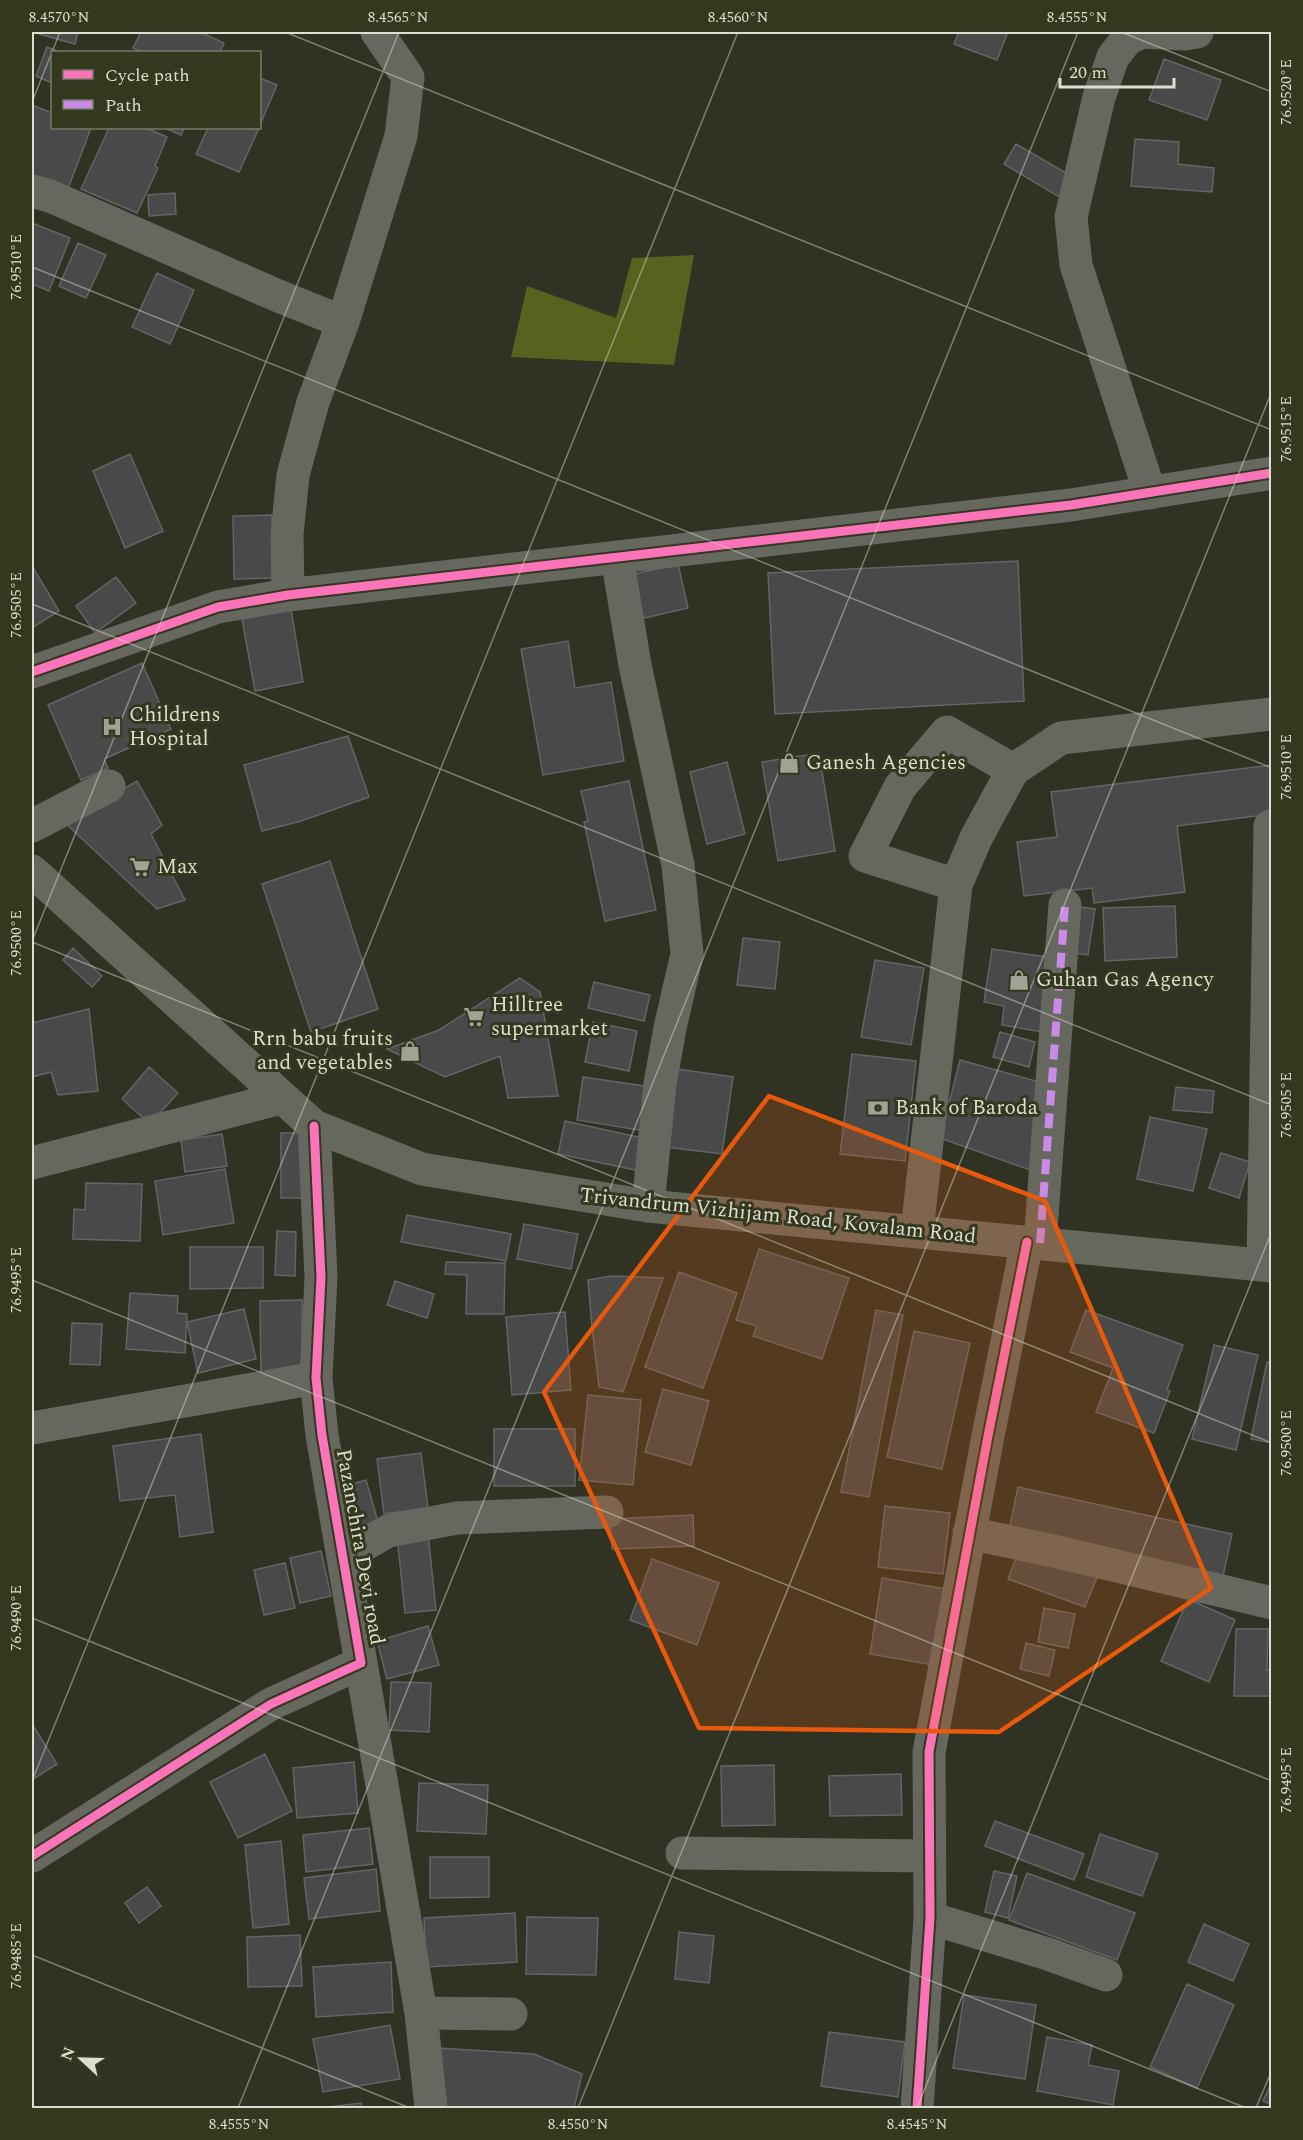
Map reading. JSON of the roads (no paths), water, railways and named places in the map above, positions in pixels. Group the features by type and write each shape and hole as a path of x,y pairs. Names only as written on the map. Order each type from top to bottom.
{"main road":[{"name":"Trivandrum Vizhijam Road, Kovalam Road","path":"32,871 314,1126 422,1169 648,1206 1267,1266"}],"street":[{"path":"288,595 287,535 293,475 313,402 343,322 401,136 408,77 376,32"},
{"path":"1150,493 1076,265 1071,217 1099,98 1113,57 1127,39 1143,32 1185,34 1197,32"},
{"path":"32,191 50,196 343,322"},
{"path":"32,672 218,607 288,595 1071,506 1272,473"},
{"path":"617,557 635,664 678,865 687,954 660,1084 648,1206"},
{"path":"917,1231 956,885 976,838 1013,770 1061,738 1272,714"},
{"path":"956,885 865,855 900,787 947,732 1013,770"},
{"path":"32,826 109,786"},
{"path":"1267,1266 1270,826"},
{"path":"918,2109 930,1918 929,1752 969,1533 1033,1243 1065,904"},
{"path":"32,1163 281,1098"},
{"name":"Pazanchira Devi road","path":"32,1856 271,1704 361,1663 322,1435 316,1378 321,1276 314,1126"},
{"path":"32,1428 316,1378"},
{"path":"343,1557 388,1531 457,1518 607,1512"},
{"path":"969,1533 1272,1603"},
{"path":"361,1663 421,2013 431,2109"},
{"path":"682,1853 929,1856"},
{"path":"930,1918 1048,1954 1106,1975"},
{"path":"421,2013 511,2014"}],"place":[{"name":"Childrens Hospital","path":"112,727"},
{"name":"Ganesh Agencies","path":"789,763"},
{"name":"Max","path":"140,867"},
{"name":"Guhan Gas Agency","path":"1019,980"},
{"name":"Hilltree supermarket","path":"474,1017"},
{"name":"Rrn babu fruits and vegetables","path":"410,1051"},
{"name":"Bank of Baroda","path":"878,1108"}]}
